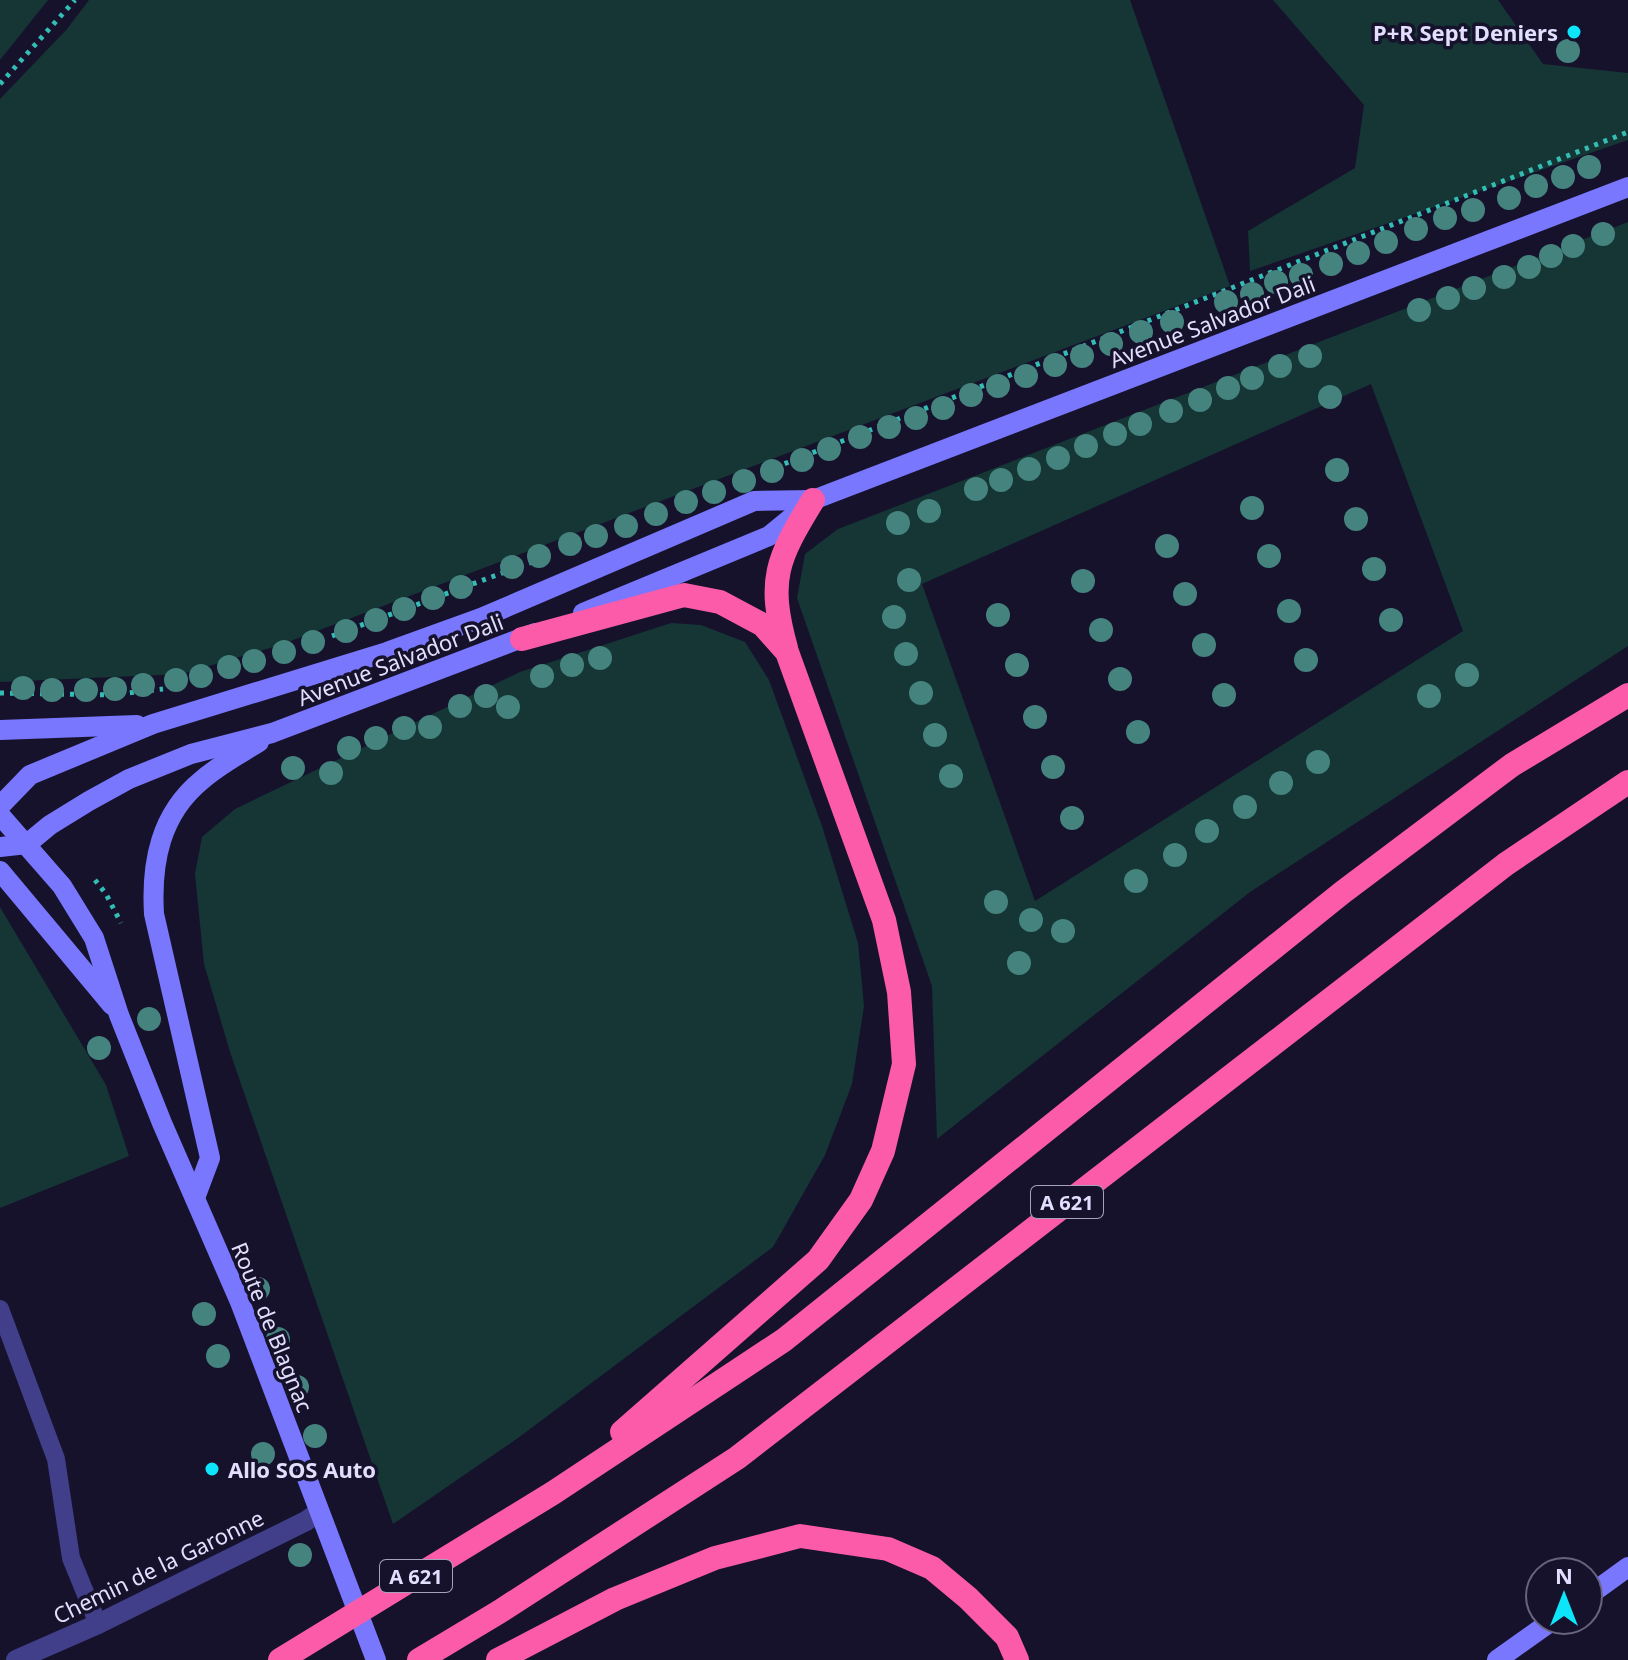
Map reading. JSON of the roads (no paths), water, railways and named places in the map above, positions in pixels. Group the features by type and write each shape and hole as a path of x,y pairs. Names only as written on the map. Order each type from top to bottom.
{"highway":[{"path":"553,1493 818,1260 861,1200 883,1151 904,1064 899,992 884,920 787,652 774,588 782,555 813,500"},
{"path":"522,639 684,595 720,602 763,625 787,652"},
{"name":"A 621","path":"280,1660 553,1493 784,1340 1343,892 1512,765 1628,695"},
{"name":"A 621","path":"419,1660 737,1458 1506,864 1628,782"},
{"path":"507,1656 615,1599 715,1558 800,1536 888,1549 932,1568 1007,1637 1017,1660"}],"street":[{"name":"Avenue Salvador Dali","path":"27,844 50,825 129,779 191,754 272,733 522,639 769,536 813,500 1628,187"},
{"name":"Avenue Salvador Dali","path":"0,806 30,775 153,724 387,652 468,623 754,501 813,500"},
{"name":"Avenue Salvador Dali","path":"0,730 153,724"},
{"path":"195,1198 210,1158 154,914 153,879 160,837 180,802 202,779 272,733"},
{"name":"Route de Blagnac","path":"0,815 62,886 94,938 119,1015 240,1302 376,1660"},
{"path":"0,847 27,844"},
{"name":"Route de Blagnac","path":"0,871 119,1015"},
{"name":"Chemin de la Garonne","path":"16,1660 98,1624 319,1512"},
{"path":"1604,1584 1628,1567"},
{"path":"1497,1660 1531,1636"}],"lane":[{"path":"0,1309 56,1459 71,1558 98,1624"}],"place":[{"name":"P+R Sept Deniers","path":"1574,32"},
{"name":"Allo SOS Auto","path":"212,1469"}]}
